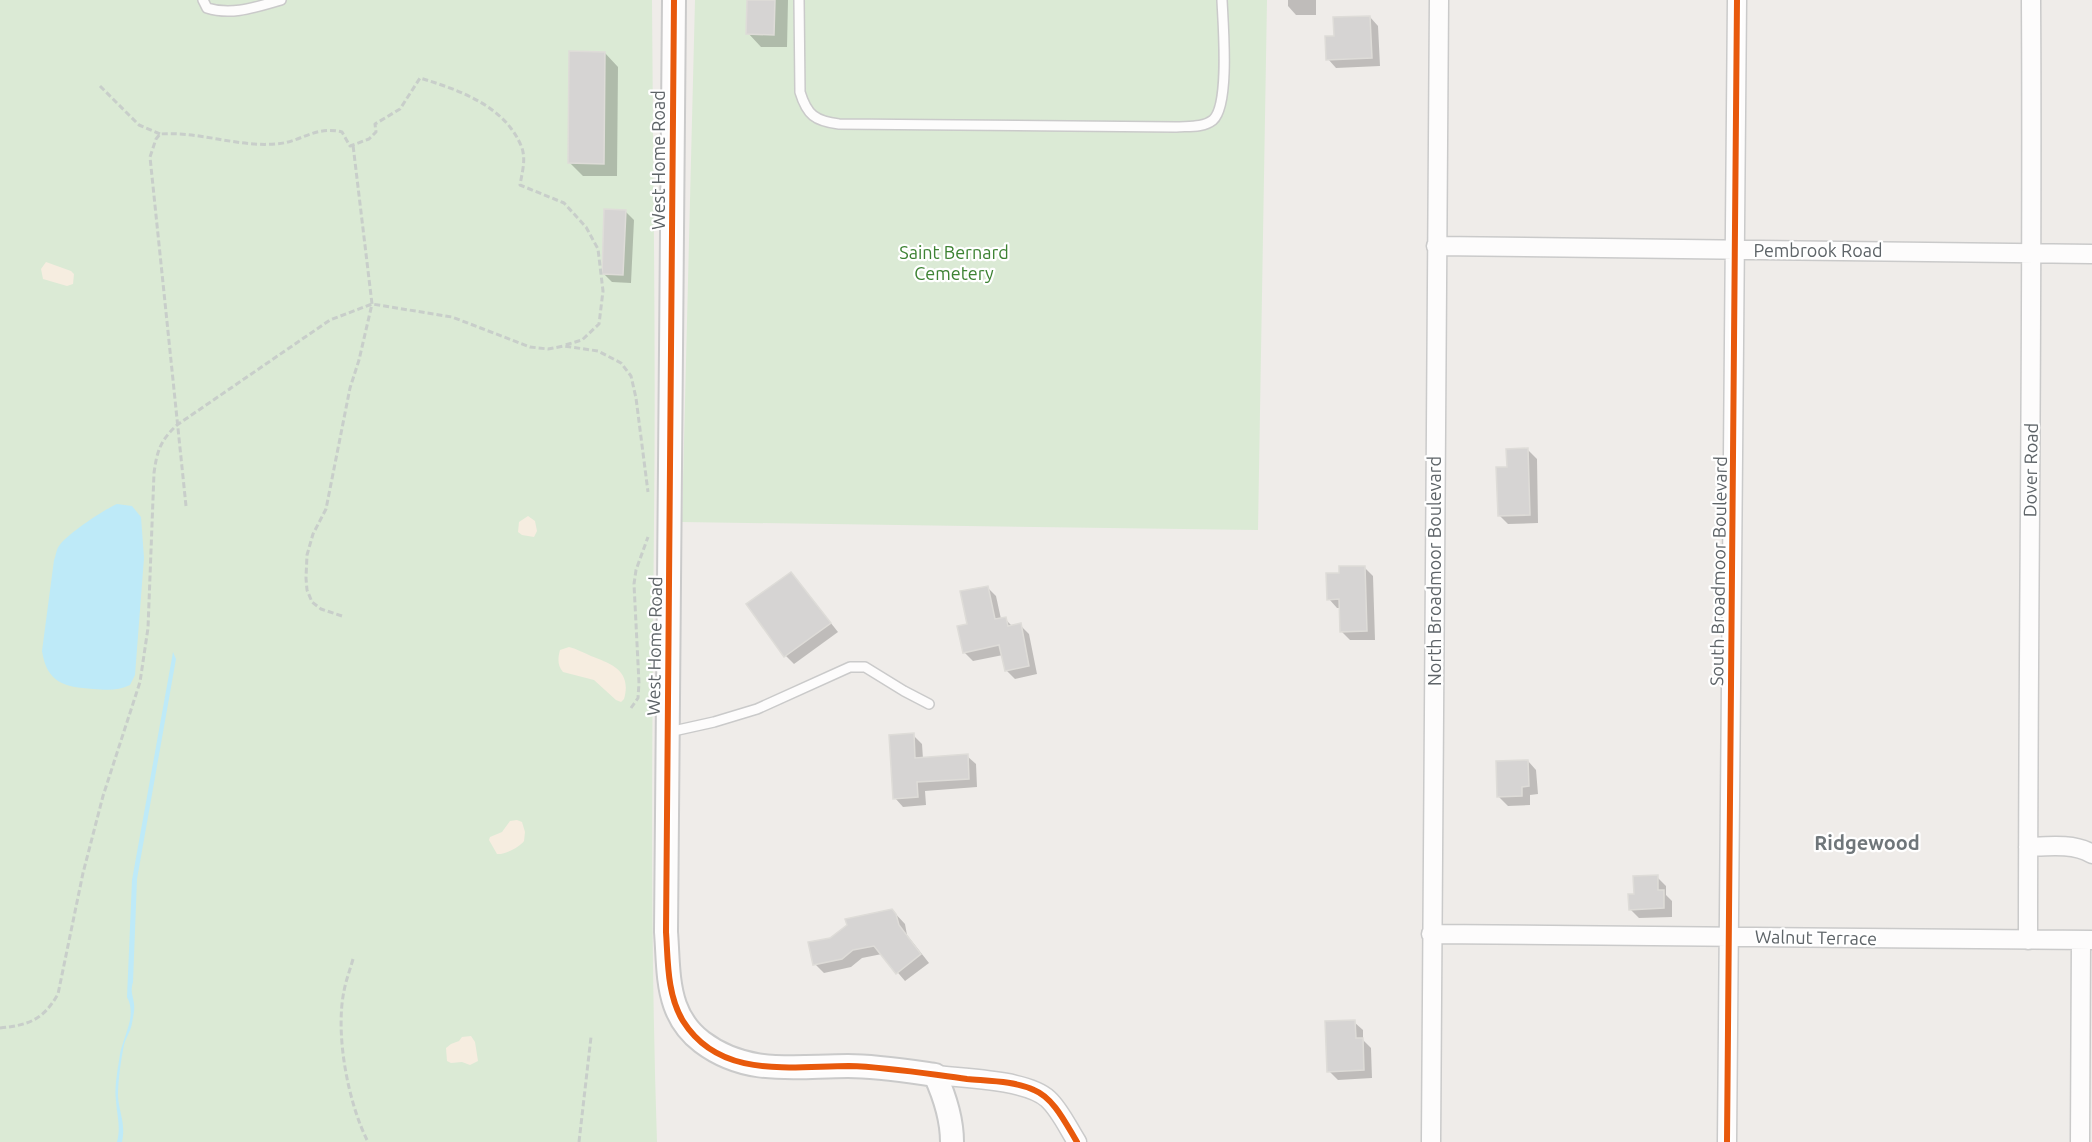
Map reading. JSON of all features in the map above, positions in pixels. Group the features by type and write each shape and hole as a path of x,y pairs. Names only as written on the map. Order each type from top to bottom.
{"street":[{"name":"West Home Road","path":"674,0 666,932 670,986 675,1006 696,1037 713,1050 738,1062 759,1067 850,1066 935,1075"},
{"name":"North Broadmoor Boulevard","path":"1431,1142 1439,0"},
{"name":"South Broadmoor Boulevard","path":"1727,1142 1737,0"},
{"name":"Dover Road","path":"2028,940 2033,252 2031,0"},
{"name":"Pembrook Road","path":"1436,246 2092,254"},
{"path":"2028,847 2056,846 2087,851 2092,854"},
{"name":"Walnut Terrace","path":"1431,934 2087,940"},
{"path":"2080,1142 2087,940"},
{"path":"935,1075 950,1117 952,1142"},
{"path":"935,1075 1010,1084 1035,1090 1049,1100 1077,1142"}],"lane":[{"path":"202,0 207,8 219,12 231,12 257,3 281,0"},
{"path":"799,0 800,92 804,105 812,116 825,122 1154,127 1204,125 1212,121 1220,112 1224,52 1222,0"},
{"path":"669,732 714,722 756,709 850,667 858,666 865,667 929,704"}],"path":[{"path":"0,1028 17,1026 39,1018 58,994 97,818 140,682 148,628 156,453 165,436 330,320 372,304 452,317 530,347 548,349 582,340 599,324 603,291 598,249 586,226 564,203 520,185 524,166 522,148 507,124 486,105 454,89 420,78 400,109 375,124 376,132 369,139 350,146 342,132 335,130 307,134 286,143 274,145 214,140 193,134 160,134 139,125 100,86"},
{"path":"160,134 150,157 186,506"},
{"path":"342,616 321,609 312,602 307,590 307,555 313,534 326,509 350,388 372,304 353,145"},
{"path":"564,346 598,351 621,363 631,376 636,398 648,494"},
{"path":"631,708 638,698 639,683 634,584 636,570 648,535"},
{"path":"353,959 344,992 342,1018 345,1067 351,1096 368,1142"},
{"path":"579,1142 591,1037"}],"green space":[{"path":"0,0 652,0 655,392 652,909 657,1142 0,1142"},
{"name":"Saint Bernard Cemetery","path":"695,0 1267,0 1258,530 682,522"}],"sand":[{"path":"46,262 71,271 74,274 73,284 67,286 43,279 41,269"},
{"path":"528,516 535,521 537,531 534,537 518,532 519,522"},
{"path":"569,647 606,662 623,675 626,689 621,702 594,680 563,672 558,661 560,650"},
{"path":"510,821 522,822 525,832 524,841 512,850 497,854 489,840 490,837 502,832"},
{"path":"471,1036 475,1042 478,1061 470,1065 447,1061 446,1048 462,1037"}],"water":[{"path":"117,504 132,506 141,517 144,558 135,675 130,685 117,689 103,690 65,685 53,677 48,670 42,651 54,560 63,541 94,517"},
{"path":"173,652 176,659 137,879 132,988 134,1011 124,1045 120,1070 118,1096 123,1135 122,1142 117,1142 119,1126 116,1083 120,1054 131,1011 127,997 132,880"}],"building":[{"path":"747,0 775,0 774,35 746,34"},
{"path":"1370,16 1372,58 1326,60 1325,36 1334,36 1333,17"},
{"path":"569,51 605,52 604,164 568,163"},
{"path":"604,209 626,210 623,275 602,274"},
{"path":"1528,448 1530,515 1498,516 1496,467 1507,467 1506,449"},
{"path":"1339,566 1365,566 1367,631 1340,632 1339,599 1327,600 1326,573 1339,573"},
{"path":"791,572 831,623 784,657 746,604"},
{"path":"988,586 995,619 1006,617 1008,626 1021,623 1029,666 1005,671 999,645 963,653 957,626 967,624 960,591"},
{"path":"914,733 915,758 968,754 969,779 917,782 918,797 893,799 889,735"},
{"path":"1528,760 1529,786 1522,787 1522,796 1497,797 1496,761"},
{"path":"1658,875 1658,890 1664,890 1664,908 1629,910 1628,894 1634,894 1633,876"},
{"path":"892,909 899,925 921,954 896,974 874,946 853,950 842,959 813,965 808,942 830,938 847,925 845,919"},
{"path":"1355,1020 1356,1038 1363,1038 1364,1070 1327,1072 1325,1021"}],"cycle path":[{"path":"674,0 666,932 669,978 674,1000 683,1021 698,1040 716,1053 736,1061 758,1066 879,1068 1018,1085 1034,1090 1048,1099 1059,1112 1077,1142"},
{"path":"1727,1142 1737,0"}],"district":[{"name":"Ridgewood","path":"1867,842"}]}
